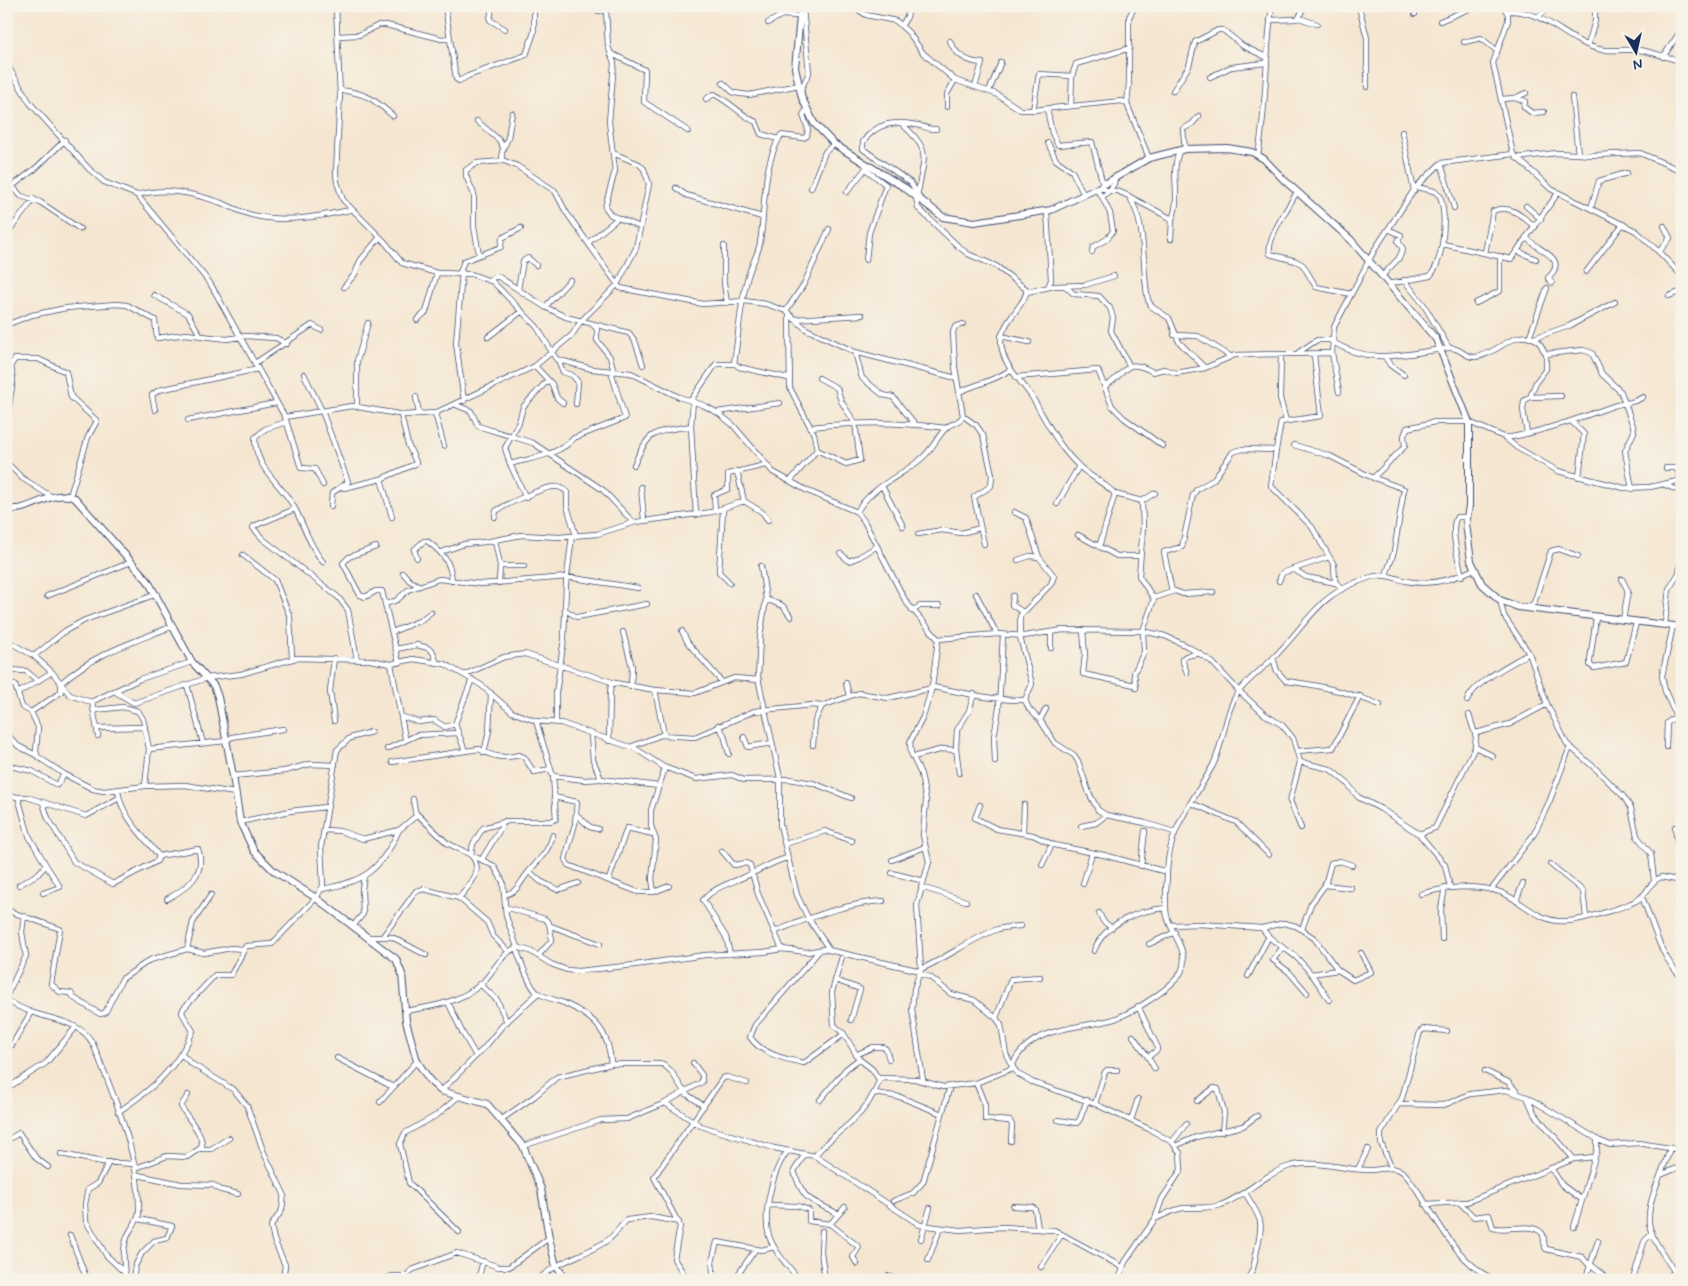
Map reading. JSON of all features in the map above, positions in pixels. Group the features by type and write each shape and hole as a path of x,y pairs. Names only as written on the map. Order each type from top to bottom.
{"street":[{"path":"336,6 340,90 337,182 343,200 350,210 380,237 402,263 437,273 461,272 489,280 522,311 545,338 563,372 572,375 579,383 576,404"},
{"path":"445,6 456,80 459,82 466,76 526,55 534,32 534,6"},
{"path":"492,6 490,20 506,29"},
{"path":"566,6 608,8 607,41 614,63 609,122 614,175 605,207 608,213 640,227"},
{"path":"802,6 795,68 806,110 814,123 834,144 918,197 944,217 956,220 992,220 1047,211 1100,187 1149,158 1182,149 1226,148 1258,155 1297,192 1334,223 1369,260 1427,327 1442,350 1469,422 1467,543 1474,569 1482,584 1500,600 1518,607 1636,623 1665,624 1682,627"},
{"path":"800,88 809,73 802,6"},
{"path":"853,6 866,15 896,21 923,54 955,80 989,91 1021,110 1047,109 1112,100 1122,101 1127,104"},
{"path":"1135,6 1130,17 1127,104 1149,158"},
{"path":"1258,155 1263,125 1265,63 1272,6"},
{"path":"1299,18 1304,6"},
{"path":"1345,8 1359,6 1367,38 1366,87"},
{"path":"1415,6 1415,14"},
{"path":"1440,21 1476,6"},
{"path":"1503,6 1507,11 1506,27 1496,50 1493,63 1515,156 1542,183 1558,193 1636,231 1660,252 1682,276"},
{"path":"1539,16 1551,6"},
{"path":"1588,45 1595,21 1595,6"},
{"path":"901,26 907,17 909,7"},
{"path":"1507,11 1528,12 1539,16 1588,45 1607,50 1638,50 1682,61"},
{"path":"768,23 782,15 800,16"},
{"path":"1270,20 1299,18 1317,24"},
{"path":"338,36 358,35 379,25 386,25 442,40 450,38"},
{"path":"1664,57 1682,29"},
{"path":"1173,91 1189,66 1195,42 1218,30 1223,30 1243,46 1266,57"},
{"path":"1464,42 1480,38 1496,50"},
{"path":"950,41 958,54 975,63 978,78 975,87"},
{"path":"1072,106 1072,76 1076,64 1130,48"},
{"path":"612,54 645,70 644,102 688,131"},
{"path":"989,91 1001,62"},
{"path":"6,63 30,103 98,178 109,185 137,195 210,283 286,420 301,468 315,469 323,485"},
{"path":"1210,76 1231,66 1265,63"},
{"path":"1033,110 1039,74 1072,76"},
{"path":"948,107 947,94 955,80"},
{"path":"723,83 734,93 749,95 800,88"},
{"path":"340,90 360,93 375,99 393,116"},
{"path":"1501,99 1514,98 1526,93"},
{"path":"706,99 714,94 725,100 747,118 756,122 761,134 778,140"},
{"path":"1572,97 1578,154"},
{"path":"1514,98 1525,101 1524,107 1532,113 1544,112"},
{"path":"1047,109 1052,133 1058,145 1092,142 1102,197 1110,213 1113,231 1107,239 1093,247 1092,252"},
{"path":"734,364 748,274 756,258 760,243 765,181 781,135 806,138 808,129 803,115 806,110"},
{"path":"503,161 501,156 508,138 512,112"},
{"path":"1171,240 1172,219 1175,208 1175,164 1182,149 1183,130 1199,116"},
{"path":"477,121 498,140 504,149"},
{"path":"902,124 914,134 925,154 918,208 958,247 1010,275 1027,292"},
{"path":"918,197 911,183 863,149 862,146 874,128 902,124 936,129"},
{"path":"1402,132 1415,189"},
{"path":"6,192 65,140"},
{"path":"1048,143 1056,160 1072,172 1084,195"},
{"path":"811,188 822,159 834,144"},
{"path":"323,562 295,509 271,480 261,463 255,442 256,436 261,431 286,420 322,411 357,406 401,415 435,413 456,405 534,366 576,330 581,321 617,285 634,256 649,187 647,175 639,164 613,153"},
{"path":"1339,392 1331,340 1334,327 1369,260 1388,229 1415,189 1441,163 1548,153 1640,153 1682,171"},
{"path":"479,254 474,226 474,194 466,176 466,170 477,163 503,161 517,166 553,189 617,285 624,290 697,303 744,301 766,304 788,313 806,330 854,352 956,378"},
{"path":"1441,163 1454,208"},
{"path":"848,192 865,165"},
{"path":"865,165 886,185 869,233 866,260"},
{"path":"1591,208 1599,181 1627,173"},
{"path":"1102,197 1114,184 1115,177"},
{"path":"6,179 21,196 34,199 80,229"},
{"path":"1100,187 1129,196 1172,219"},
{"path":"676,188 686,195 762,216"},
{"path":"1388,284 1430,276 1438,261 1442,244 1440,196 1434,191 1415,189"},
{"path":"137,195 157,190 195,194 242,212 268,217 314,217 350,210"},
{"path":"1297,192 1275,233 1270,247 1270,254 1296,261 1302,266 1316,287 1351,294"},
{"path":"1442,244 1511,259 1558,193"},
{"path":"1129,196 1138,214 1141,229 1148,300 1152,307 1171,321 1174,335 1205,368"},
{"path":"9,231 34,199"},
{"path":"1526,206 1541,219"},
{"path":"1485,253 1493,212 1501,208 1508,210 1521,215 1535,227"},
{"path":"1047,211 1051,280 1048,287"},
{"path":"589,242 618,218"},
{"path":"1586,272 1623,224"},
{"path":"1660,252 1670,238 1664,226"},
{"path":"464,400 456,343 461,272 464,261 501,247 502,238 521,228"},
{"path":"817,450 814,434 790,388 788,378 788,313 804,284 829,229"},
{"path":"1382,276 1399,258 1403,249 1398,241 1401,235 1388,229"},
{"path":"344,287 355,274 358,263 380,237"},
{"path":"1526,237 1533,245 1552,257 1556,263 1556,268 1548,278 1552,283"},
{"path":"724,246 724,283 727,303"},
{"path":"1517,251 1536,260"},
{"path":"1476,303 1500,291 1500,256"},
{"path":"518,289 523,261 528,258 536,265"},
{"path":"417,320 426,312 437,273"},
{"path":"1114,276 1085,286 1048,287 1027,292 1006,322 1001,336 1002,348 1010,370 1031,396 1045,423 1079,466 1115,494 1142,501 1155,493"},
{"path":"489,280 499,277 545,307 571,319 630,334 643,366"},
{"path":"545,307 570,280"},
{"path":"1404,280 1424,305 1449,348"},
{"path":"1065,286 1074,294 1099,296 1110,308 1113,318 1112,331 1129,365"},
{"path":"1532,338 1547,288"},
{"path":"1668,296 1682,291"},
{"path":"154,295 188,314 200,335"},
{"path":"1299,352 1317,340 1331,340 1361,355 1385,357 1449,348 1459,349 1470,357 1476,357 1497,350 1517,338 1532,338 1569,326 1615,302"},
{"path":"6,324 32,315 66,308 121,304 127,305 155,320 156,338 186,334 227,339 240,336 276,338 287,344"},
{"path":"488,338 522,311"},
{"path":"794,319 862,315"},
{"path":"571,319 576,330"},
{"path":"357,406 357,361 368,323"},
{"path":"255,363 287,344 312,324 321,330"},
{"path":"510,464 549,453 568,444 574,438 625,418 610,357 597,340 596,329 593,324"},
{"path":"963,324 953,329 956,378 964,416 982,431 992,475 991,486 974,497 984,544"},
{"path":"1174,335 1198,336 1230,356"},
{"path":"1001,336 1029,342"},
{"path":"1530,397 1536,382 1546,369 1546,354 1532,338"},
{"path":"1546,354 1583,350 1592,353 1602,374 1615,385 1626,404 1634,432 1625,451 1632,489"},
{"path":"854,352 862,378 883,395 892,397 915,424"},
{"path":"1105,386 1115,380 1122,370 1129,365 1142,366 1153,372 1164,369 1176,373 1216,365 1230,356 1299,352 1314,355 1332,353"},
{"path":"1281,354 1280,398 1286,421"},
{"path":"1314,355 1320,416 1281,422 1271,486 1312,527 1334,565 1336,583"},
{"path":"1385,357 1390,365 1404,374"},
{"path":"6,423 13,381 11,365 15,359 38,359 66,372 71,397 98,420 88,437 70,496"},
{"path":"558,360 643,378 672,394 717,412 737,430 766,465 808,491 857,512 864,521 876,547 912,611 938,639"},
{"path":"696,514 691,426 692,401 716,364 734,364 769,375 788,378"},
{"path":"534,366 548,380 557,398 563,403"},
{"path":"155,410 152,395 159,390 258,369"},
{"path":"1016,377 1094,369 1100,372 1116,410 1163,446"},
{"path":"959,392 975,384 992,381 1010,370"},
{"path":"304,374 322,411 348,482 334,490 331,495 331,506"},
{"path":"817,450 846,464 860,461 855,423 836,386 826,383 819,378"},
{"path":"526,498 510,464 505,448 512,436 523,407 548,380"},
{"path":"1527,433 1523,404 1526,398 1561,396"},
{"path":"416,397 419,414"},
{"path":"1504,437 1572,422 1633,403 1643,397"},
{"path":"188,420 276,403"},
{"path":"717,412 780,403"},
{"path":"456,405 472,412 478,426 533,443 549,453 603,490 633,522"},
{"path":"435,413 444,446"},
{"path":"334,490 381,479 416,463 408,445 401,415"},
{"path":"812,427 855,423 915,424 946,428 960,422 964,416"},
{"path":"1373,478 1405,446 1405,431 1407,428 1436,422 1469,422 1504,437 1544,465 1579,477 1632,489 1682,480 1676,468 1666,468"},
{"path":"1572,422 1584,434 1579,477"},
{"path":"634,465 642,444 649,437 665,431 691,426"},
{"path":"857,512 860,505 882,486 898,477 929,452 946,428"},
{"path":"1294,444 1330,456 1373,478 1404,490 1394,552 1386,575"},
{"path":"1172,590 1164,552 1179,549 1184,543 1191,500 1197,489 1213,480 1233,452 1243,449 1276,450"},
{"path":"791,480 817,450"},
{"path":"6,462 22,478 52,497"},
{"path":"715,511 714,494 728,489 727,475 766,465"},
{"path":"1057,504 1079,466"},
{"path":"737,471 744,501 764,513 768,520"},
{"path":"381,479 392,517"},
{"path":"1664,484 1682,492"},
{"path":"882,486 903,526"},
{"path":"495,517 496,510 552,487 564,489 574,536 567,577 561,664 556,693 556,722"},
{"path":"641,487 644,520"},
{"path":"1099,547 1115,494"},
{"path":"6,508 16,510 52,497 70,496 106,532 157,594 192,662 207,678 218,696 240,822 254,851 262,860 368,937 398,963 404,982 405,1011 410,1040 417,1061 430,1081 441,1091 458,1097 485,1102 502,1119 523,1146 541,1189 549,1238 556,1266 567,1280"},
{"path":"442,552 464,544 521,535 574,536 608,532 633,522 715,511 744,501"},
{"path":"1083,630 1085,654 1083,674 1135,687 1134,673 1144,652 1143,631 1152,609 1154,598 1140,580 1143,527 1142,501"},
{"path":"295,509 253,528 263,539 338,597 346,607 357,660"},
{"path":"723,509 719,572 730,583"},
{"path":"1014,512 1026,518 1039,557 1052,572 1054,580 1023,612 1019,620 1020,636 1032,684 1025,700 1028,709 1040,720 1055,743 1074,755 1096,808 1106,815 1145,823 1174,832"},
{"path":"1462,576 1454,532 1457,517 1467,517"},
{"path":"918,534 942,530 961,533 973,532 980,528"},
{"path":"1078,535 1117,556 1140,556"},
{"path":"417,558 413,551 425,540 442,552 451,570 452,581"},
{"path":"495,540 501,566 499,583"},
{"path":"376,547 349,557 343,563 360,595 365,597 381,590 386,604 399,663"},
{"path":"841,554 846,560 854,560 876,547"},
{"path":"1528,607 1534,603 1550,551 1559,549 1578,556"},
{"path":"1665,624 1669,589 1679,573 1682,553"},
{"path":"243,555 275,580 290,617 292,658"},
{"path":"1018,560 1033,556 1039,557"},
{"path":"1279,581 1282,573 1329,557"},
{"path":"48,596 131,562"},
{"path":"501,566 524,566"},
{"path":"761,566 766,599 760,637 759,680 780,778 778,816 794,886 808,918 828,949"},
{"path":"1293,569 1306,577 1336,583 1341,588"},
{"path":"843,953 832,992 834,1023 844,1034 858,1057 880,1079 923,1080 938,1086 976,1083 1012,1067 1018,1055 1037,1038 1061,1029 1109,1020 1138,1006 1167,987 1181,972 1183,950 1171,925 1166,908 1169,852 1174,832 1214,763 1239,691 1273,658 1319,604 1341,588 1374,576 1386,575 1407,581 1446,581 1462,576 1474,569"},
{"path":"403,573 410,581 420,586"},
{"path":"386,604 397,600 408,590 438,579 481,584 567,577 638,588"},
{"path":"1622,579 1628,591 1623,620"},
{"path":"1172,590 1187,594 1213,592"},
{"path":"1154,598 1168,595 1172,590"},
{"path":"34,656 65,632 85,620 157,594"},
{"path":"976,594 997,634"},
{"path":"1013,596 1012,604 1023,612"},
{"path":"766,599 783,606 791,618"},
{"path":"1500,600 1504,616 1529,653 1547,704 1570,747 1588,760 1627,801 1635,818 1637,836 1651,854 1654,880"},
{"path":"565,610 577,617 647,604"},
{"path":"912,611 920,606 939,606"},
{"path":"392,632 422,620 431,612"},
{"path":"1596,618 1590,660 1590,665 1594,668 1626,662 1636,623"},
{"path":"31,712 61,692 61,683 75,670 93,659 173,626"},
{"path":"1666,747 1668,723 1676,716 1665,692 1662,676 1673,626"},
{"path":"938,639 997,634 1020,636 1083,630 1143,631 1165,636 1200,653 1211,661 1239,691 1289,731 1300,762 1290,801 1301,828"},
{"path":"682,631 688,643 721,681"},
{"path":"623,632 632,667 631,686"},
{"path":"1051,648 1052,632"},
{"path":"994,762 994,737 999,701 1003,635"},
{"path":"923,1080 912,1009 914,989 921,971 917,905 929,862 923,835 926,801 921,774 913,756 910,742 911,736 923,717 932,687 938,639"},
{"path":"6,640 34,656 52,672 70,695 92,702 114,691 192,662"},
{"path":"396,649 423,646 433,652 436,661"},
{"path":"1187,673 1182,659 1186,656 1200,653"},
{"path":"1467,701 1472,692 1480,685 1529,653"},
{"path":"464,675 504,657 525,654 561,664 615,683 655,690 695,693 721,681 739,677 759,680"},
{"path":"114,691 133,703 207,678 241,674 292,658 334,658 391,664 413,659 436,661 472,679 512,712 536,721 556,722 609,741 633,747 664,767 696,779 732,775 744,780 780,778 813,783 851,798"},
{"path":"334,658 330,691 334,720"},
{"path":"1273,658 1277,671 1286,681 1318,684 1360,696 1380,706"},
{"path":"391,664 406,738"},
{"path":"6,670 26,671 38,681"},
{"path":"18,693 52,672"},
{"path":"465,751 455,724 472,679"},
{"path":"609,741 610,692 611,685 615,683"},
{"path":"846,683 848,696"},
{"path":"6,684 15,685 22,707 31,712 38,727 36,755"},
{"path":"187,685 203,744"},
{"path":"633,747 648,739 664,734 692,738 739,716 764,709 812,705 822,706 848,696 866,693 888,698 932,687 974,694 999,701 1025,700"},
{"path":"655,690 664,734"},
{"path":"484,753 489,731 491,693"},
{"path":"959,773 956,750 957,730 970,711 974,694"},
{"path":"1297,751 1333,748 1360,696"},
{"path":"92,702 95,710 98,736"},
{"path":"1476,733 1510,724 1547,704"},
{"path":"812,745 815,721 822,706"},
{"path":"95,710 123,707 135,708 141,715 149,749 145,786"},
{"path":"1040,720 1046,709"},
{"path":"1419,834 1435,828 1475,747 1476,733 1469,715"},
{"path":"403,718 419,722 434,720 445,727 455,724"},
{"path":"459,898 476,875 476,862 471,855 473,844 483,828 505,821 555,820 552,769 536,721"},
{"path":"718,725 724,735 729,754"},
{"path":"97,728 145,727"},
{"path":"149,749 226,741 232,737 283,729"},
{"path":"6,910 60,929 51,985 60,992 71,993 74,998 100,1014 105,1013 125,977 150,960 187,949 204,953 231,948 243,949 250,945 272,944 316,898 322,889 320,855 325,830 326,807 337,750 344,742 356,735 371,732"},
{"path":"6,733 18,746 36,755 64,774 93,788 104,791 145,786 197,785 235,793"},
{"path":"387,749 406,738 427,734 458,733"},
{"path":"592,734 593,760 600,779"},
{"path":"744,737 748,748 772,743"},
{"path":"1475,747 1493,756"},
{"path":"1491,890 1534,834 1550,800 1570,747"},
{"path":"392,762 479,749 484,753 510,758 520,755 524,757 534,772 552,769"},
{"path":"913,756 943,749 956,750"},
{"path":"1300,762 1330,769 1347,783 1358,797 1393,816 1419,834 1445,865 1448,887 1440,909 1442,939"},
{"path":"233,776 285,771 310,764 335,765"},
{"path":"6,765 32,771 54,784 59,784 64,774"},
{"path":"654,892 652,879 656,840 653,834 651,810 663,778 664,767"},
{"path":"553,776 659,786"},
{"path":"118,790 118,798 125,812 159,856"},
{"path":"6,795 44,803 86,816 118,798"},
{"path":"554,796 577,802 577,815 565,862 574,868 609,879 636,891 654,892 669,886"},
{"path":"18,797 29,836 60,887 43,893"},
{"path":"413,799 416,813 447,843 494,866 500,874 504,885 508,922 532,986 538,993 565,1004 595,1023 609,1042 611,1064"},
{"path":"44,803 48,818 74,862 105,881 113,884 120,882 130,874 157,861 159,856"},
{"path":"1191,804 1236,822 1269,855"},
{"path":"980,806 975,816 976,819 997,829 1023,832 1052,844 1167,872"},
{"path":"1023,832 1024,806"},
{"path":"240,822 290,811 326,807"},
{"path":"325,830 340,831 360,839 399,830 411,822 416,813"},
{"path":"577,815 590,828 598,829"},
{"path":"1081,826 1096,823 1106,815"},
{"path":"482,859 505,821"},
{"path":"1675,827 1681,871 1678,906 1682,917"},
{"path":"609,879 626,828 653,834"},
{"path":"322,889 342,885 372,871 399,830"},
{"path":"1141,866 1145,831"},
{"path":"785,844 825,832 852,840"},
{"path":"504,895 517,889 548,851 553,835"},
{"path":"1042,865 1052,844"},
{"path":"892,860 925,847"},
{"path":"159,856 199,850 200,866 189,887 168,899"},
{"path":"722,851 734,866 748,863 758,894 776,931 782,949"},
{"path":"1083,884 1092,854"},
{"path":"730,954 726,937 703,900 714,889 787,858"},
{"path":"1302,929 1311,904 1325,885 1331,863 1340,861 1352,864"},
{"path":"1550,864 1583,891 1586,917"},
{"path":"19,885 38,874 46,865"},
{"path":"530,872 540,881 558,890 578,883"},
{"path":"892,873 924,881"},
{"path":"353,926 363,914 362,889 364,876"},
{"path":"1421,894 1448,887 1491,890 1516,901 1538,916 1551,920 1566,921 1586,917 1642,898 1654,880 1666,876 1680,881"},
{"path":"1516,901 1523,883"},
{"path":"1325,885 1351,888"},
{"path":"921,887 966,901"},
{"path":"383,936 418,889 424,889 459,898 487,922 493,936 509,952"},
{"path":"187,949 194,922 211,895"},
{"path":"1642,898 1652,930 1665,957 1682,978"},
{"path":"776,931 808,918 869,902 883,901"},
{"path":"505,907 545,920 551,926 600,944"},
{"path":"1094,951 1101,938 1112,928 1138,913 1166,908"},
{"path":"1099,913 1102,921 1112,928"},
{"path":"24,916 22,932 26,956 6,999 31,1012 59,1019 76,1027 89,1037 118,1112 138,1175 138,1219 127,1238 123,1264 126,1280"},
{"path":"1171,925 1199,924 1262,928 1284,923 1302,929 1314,938 1338,970 1354,980 1371,972 1361,953"},
{"path":"538,956 552,940 551,926"},
{"path":"921,971 999,929 1021,926"},
{"path":"1262,928 1268,938 1298,959 1329,1000"},
{"path":"1150,944 1174,932"},
{"path":"368,937 383,936 398,939 426,955"},
{"path":"1248,976 1268,938"},
{"path":"405,1011 448,1002 471,991 480,984 509,952 517,948 538,956 556,966 578,971 679,958 782,949 803,952 828,949 921,971 951,994 974,1000 996,1018 1001,1025 1006,1054 1012,1067 1018,1074 1032,1082 1087,1100 1131,1120 1173,1144 1180,1153 1181,1170 1162,1198 1156,1219 1122,1267 1119,1280"},
{"path":"1282,948 1273,960 1289,972 1307,993"},
{"path":"118,1112 155,1086 181,1054 193,1031 182,1009 215,975 231,976 243,949"},
{"path":"820,950 755,1025 750,1036 765,1050 779,1057 804,1063 844,1034"},
{"path":"1311,974 1338,970"},
{"path":"996,1018 1010,979 1040,977"},
{"path":"835,980 860,989 850,1020"},
{"path":"480,984 497,1000 507,1022"},
{"path":"441,1091 507,1022 538,993"},
{"path":"448,1002 476,1056"},
{"path":"1138,1006 1157,1046 1157,1050 1148,1056"},
{"path":"12,1044 31,1012"},
{"path":"6,1089 46,1063 76,1027"},
{"path":"1391,1167 1381,1143 1381,1133 1399,1104 1422,1030 1447,1031"},
{"path":"1133,1036 1155,1069"},
{"path":"820,1100 858,1057 873,1047 883,1047 886,1049 889,1059"},
{"path":"181,1054 192,1064 234,1090 247,1106 264,1153 284,1194 282,1210 271,1226 274,1240 284,1264 282,1280"},
{"path":"337,1058 393,1088"},
{"path":"380,1102 417,1061"},
{"path":"523,1146 601,1120 626,1119 686,1093 700,1084 703,1078 692,1063"},
{"path":"502,1119 535,1096 557,1077 611,1064 662,1064 671,1071 686,1093 704,1106"},
{"path":"1095,1104 1105,1072 1107,1070 1118,1070"},
{"path":"1485,1071 1508,1082 1518,1094"},
{"path":"688,1280 674,1259 680,1234 679,1222 654,1177 725,1077 747,1083"},
{"path":"815,1156 828,1140 854,1120 874,1093 880,1079"},
{"path":"976,1083 985,1105 985,1119 1010,1121 1012,1125 1011,1141"},
{"path":"893,1201 913,1193 923,1182 950,1086"},
{"path":"1197,1101 1214,1088 1218,1088 1224,1112 1222,1132"},
{"path":"1399,1104 1444,1105 1470,1094 1500,1090 1526,1097 1598,1140 1610,1145 1638,1143 1682,1150"},
{"path":"874,1093 900,1097 942,1114"},
{"path":"188,1095 181,1106 185,1116 200,1136 202,1145 200,1149"},
{"path":"458,1097 437,1115 405,1133 400,1144 409,1183 459,1232"},
{"path":"1526,1097 1534,1113 1574,1159"},
{"path":"1131,1120 1138,1099"},
{"path":"1058,1120 1076,1123 1080,1119 1087,1100"},
{"path":"665,1102 694,1123 727,1135 815,1156 913,1221 925,1226 940,1229 1054,1230 1122,1267"},
{"path":"1173,1144 1243,1126 1257,1116"},
{"path":"1173,1144 1186,1124"},
{"path":"6,1141 19,1133 36,1158 48,1167"},
{"path":"61,1154 135,1166 167,1156 187,1157 200,1149 211,1149 229,1138"},
{"path":"1574,1227 1598,1140"},
{"path":"1670,1148 1649,1223 1674,1271"},
{"path":"1358,1169 1368,1149"},
{"path":"788,1151 777,1168 768,1205 767,1226 774,1246 798,1278"},
{"path":"805,1154 794,1171 803,1195 838,1214"},
{"path":"1425,1204 1460,1203 1478,1198 1574,1159 1594,1157"},
{"path":"109,1162 98,1184 88,1189 84,1214 106,1255 124,1272"},
{"path":"1156,1219 1182,1208 1222,1204 1245,1193 1278,1171 1294,1165 1312,1163 1358,1169 1391,1167 1404,1174 1451,1245 1478,1270 1494,1280"},
{"path":"1663,1174 1682,1166"},
{"path":"1551,1168 1562,1185 1581,1199"},
{"path":"138,1175 181,1184 213,1185 221,1190 238,1194"},
{"path":"1245,1193 1259,1216 1262,1231 1254,1268 1246,1280"},
{"path":"1460,1203 1474,1217 1489,1215 1493,1228 1524,1227 1539,1232 1543,1236 1546,1249 1582,1258 1610,1280"},
{"path":"768,1205 798,1206 809,1210 809,1221 830,1224 858,1246 859,1249 853,1257 857,1264"},
{"path":"1013,1206 1032,1207 1035,1210 1038,1229"},
{"path":"830,1224 845,1207"},
{"path":"921,1239 930,1208"},
{"path":"538,1280 556,1266 605,1242 628,1220 651,1217 679,1222"},
{"path":"133,1280 135,1266 142,1253 154,1241 167,1238 172,1230 172,1226 138,1219"},
{"path":"928,1260 940,1229"},
{"path":"822,1231 821,1250 825,1280"},
{"path":"1634,1276 1644,1242 1652,1232"},
{"path":"1041,1267 1062,1234"},
{"path":"70,1235 87,1280"},
{"path":"384,1280 392,1276 406,1276 412,1270 457,1253 499,1267 509,1267 549,1238"},
{"path":"1585,1280 1598,1241"},
{"path":"714,1280 712,1262 717,1242 755,1250 774,1246"},
{"path":"6,1244 6,1255"},
{"path":"734,1280 755,1250"},
{"path":"478,1280 483,1261"},
{"path":"1664,1280 1682,1267"},
{"path":"410,1280 412,1270"},
{"path":"888,1276 900,1280"}]}
